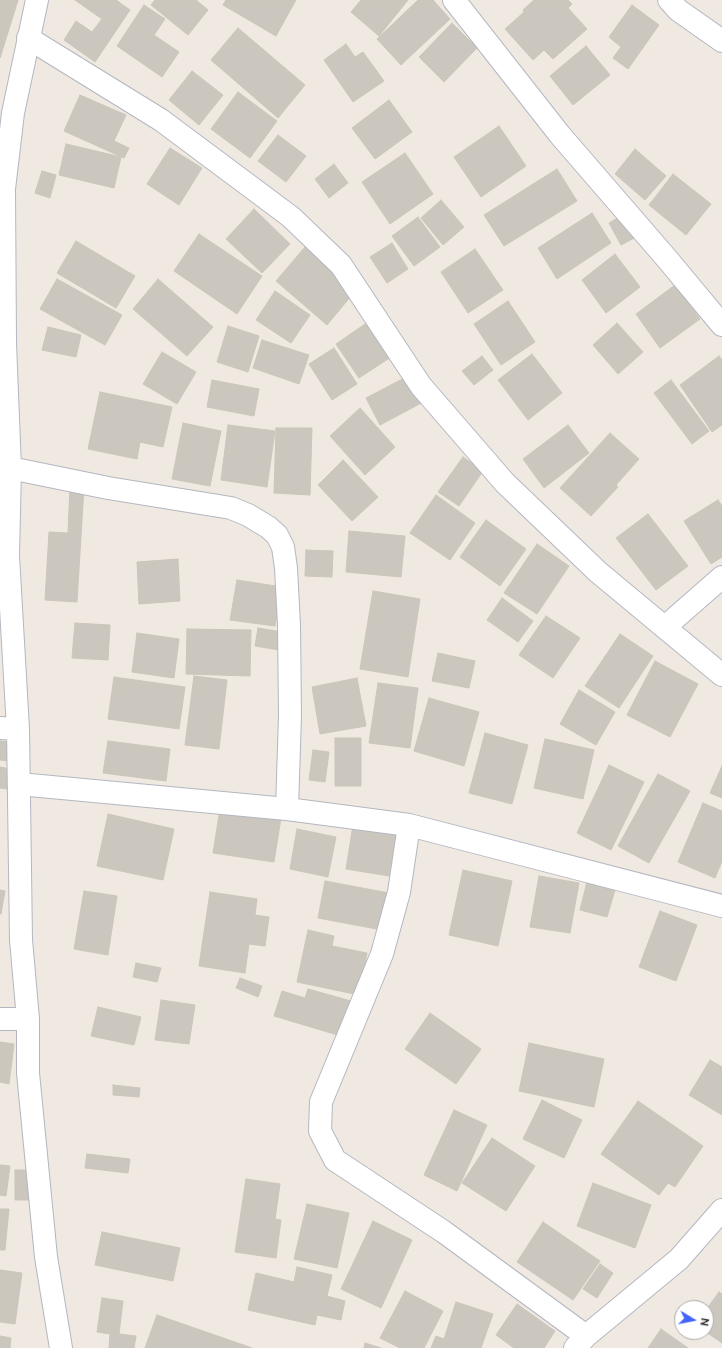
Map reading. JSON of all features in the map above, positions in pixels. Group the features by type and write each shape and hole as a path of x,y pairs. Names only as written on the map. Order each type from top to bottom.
{"street":[{"path":"36,0 13,113 4,189 3,344 10,468 8,556 9,729 19,784 21,940 28,1019 28,1073 46,1257 61,1348"},
{"path":"454,0 560,136 668,260 722,325"},
{"path":"669,0 678,10 722,41"},
{"path":"28,38 161,120 291,217 341,265 421,386 505,484 598,572 722,675"},
{"path":"10,468 108,488 231,508 248,515 268,527 277,535 283,547 286,568 289,624 290,715 287,809"},
{"path":"665,627 722,577"},
{"path":"19,784 287,809 409,825 722,906"},
{"path":"409,825 399,892 382,954 321,1102 320,1132 334,1160 444,1232 580,1342 679,1259 722,1210"},
{"path":"0,1019 28,1019"}],"building":[{"path":"0,0 18,0 0,58"},
{"path":"75,0 116,0 130,10 95,62 64,40 76,21 92,32 102,19"},
{"path":"155,0 196,0 208,10 188,35 151,5"},
{"path":"226,0 296,0 276,36 223,5"},
{"path":"361,0 408,0 379,36 351,12"},
{"path":"418,0 433,0 450,19 401,65 377,39"},
{"path":"534,0 568,0 572,4 568,8 587,29 553,59 544,50 533,60 505,29 524,12 523,10"},
{"path":"144,5 165,19 154,35 179,52 162,77 117,46"},
{"path":"632,5 659,25 628,69 613,58 621,47 609,37"},
{"path":"452,23 477,48 444,82 419,57"},
{"path":"238,28 305,85 278,118 211,60"},
{"path":"346,44 355,57 363,52 384,81 353,102 324,60"},
{"path":"586,46 610,75 573,105 550,76"},
{"path":"192,71 223,95 199,125 169,100"},
{"path":"238,92 277,121 250,158 211,129"},
{"path":"80,95 126,115 114,141 129,148 124,158 64,131"},
{"path":"389,100 412,132 375,159 352,128"},
{"path":"499,126 526,166 481,197 454,157"},
{"path":"278,135 306,156 286,182 258,161"},
{"path":"66,144 121,157 114,188 59,175"},
{"path":"170,148 202,168 179,205 147,184"},
{"path":"635,149 666,176 645,200 615,174"},
{"path":"405,153 433,194 390,224 362,182"},
{"path":"334,164 348,183 329,198 315,179"},
{"path":"557,169 577,201 504,246 484,215"},
{"path":"42,171 56,175 50,198 35,193"},
{"path":"673,174 711,204 686,235 649,205"},
{"path":"441,200 464,227 443,245 421,218"},
{"path":"254,209 290,244 262,273 226,239"},
{"path":"592,213 611,243 557,279 538,248"},
{"path":"626,213 638,236 621,245 609,223"},
{"path":"418,217 440,247 414,266 392,236"},
{"path":"199,234 262,276 237,314 174,271"},
{"path":"76,241 135,276 116,308 57,273"},
{"path":"392,243 408,269 387,283 370,257"},
{"path":"305,247 356,290 327,325 276,281"},
{"path":"475,249 503,290 468,313 441,272"},
{"path":"615,254 640,287 606,313 582,280"},
{"path":"57,279 122,315 105,345 40,309"},
{"path":"158,279 213,327 187,356 133,309"},
{"path":"675,285 700,319 660,348 636,314"},
{"path":"275,291 310,315 291,343 256,320"},
{"path":"508,301 535,342 501,365 474,324"},
{"path":"368,322 391,357 359,378 336,344"},
{"path":"617,323 643,352 618,374 593,345"},
{"path":"228,326 259,336 248,372 217,362"},
{"path":"48,327 81,335 76,357 42,350"},
{"path":"262,340 309,355 299,384 253,368"},
{"path":"334,348 357,384 332,400 309,364"},
{"path":"162,352 196,372 177,404 143,384"},
{"path":"532,354 562,393 528,420 498,380"},
{"path":"482,356 493,370 474,385 462,371"},
{"path":"719,356 722,360 722,425 712,432 680,385"},
{"path":"412,374 425,401 380,425 366,398"},
{"path":"212,380 259,389 254,416 207,407"},
{"path":"671,380 709,431 692,444 654,393"},
{"path":"100,392 172,407 163,447 140,442 137,459 88,449"},
{"path":"360,408 395,447 365,475 330,436"},
{"path":"183,423 221,431 210,486 172,479"},
{"path":"228,425 275,431 267,487 221,480"},
{"path":"568,425 589,453 544,488 523,459"},
{"path":"276,428 312,428 310,495 274,493"},
{"path":"610,433 639,459 616,485 618,487 591,516 560,488"},
{"path":"463,457 483,471 459,506 438,492"},
{"path":"343,460 378,497 352,521 318,485"},
{"path":"70,486 84,487 77,602 45,600 49,532 68,533"},
{"path":"436,495 475,523 450,560 410,533"},
{"path":"718,500 722,506 722,557 711,564 684,521"},
{"path":"648,514 688,566 656,590 616,538"},
{"path":"486,520 526,549 500,586 460,557"},
{"path":"349,531 405,536 401,577 346,572"},
{"path":"537,544 569,566 537,614 504,593"},
{"path":"306,550 333,551 332,577 305,576"},
{"path":"178,559 180,601 139,604 137,562"},
{"path":"237,580 282,587 275,626 230,620"},
{"path":"373,591 420,599 408,677 360,669"},
{"path":"502,598 533,621 518,642 487,620"},
{"path":"546,616 580,638 553,678 519,655"},
{"path":"75,623 110,625 108,660 72,658"},
{"path":"258,628 282,632 279,650 255,646"},
{"path":"187,629 251,630 250,676 186,674"},
{"path":"137,633 179,639 174,678 132,672"},
{"path":"620,634 653,656 619,708 585,686"},
{"path":"438,653 475,661 469,688 432,681"},
{"path":"655,661 698,684 670,737 627,715"},
{"path":"194,676 227,680 219,749 185,745"},
{"path":"114,677 185,687 179,729 108,719"},
{"path":"357,678 366,726 320,734 312,687"},
{"path":"378,683 418,688 410,748 369,743"},
{"path":"579,690 615,712 596,745 560,724"},
{"path":"429,698 479,712 464,766 414,751"},
{"path":"485,733 528,745 512,804 469,793"},
{"path":"335,738 361,738 361,786 335,786"},
{"path":"545,739 594,750 583,799 534,788"},
{"path":"0,741 9,742 7,761 0,760"},
{"path":"108,741 170,749 166,781 103,773"},
{"path":"313,750 329,752 325,782 309,780"},
{"path":"609,765 644,782 611,850 577,833"},
{"path":"722,766 722,798 710,793"},
{"path":"0,767 10,769 8,789 0,788"},
{"path":"658,774 690,791 649,863 618,846"},
{"path":"703,803 722,811 722,861 715,878 678,862"},
{"path":"220,809 281,818 274,862 213,853"},
{"path":"108,814 174,829 163,880 97,866"},
{"path":"354,819 397,827 389,876 346,869"},
{"path":"297,829 336,837 328,877 290,869"},
{"path":"463,870 512,881 498,946 449,935"},
{"path":"539,876 579,883 570,933 530,927"},
{"path":"325,881 389,893 382,930 318,918"},
{"path":"587,882 615,890 607,917 580,910"},
{"path":"0,890 5,891 1,914 0,914"},
{"path":"84,891 117,896 108,955 74,949"},
{"path":"210,892 257,899 255,915 269,917 265,946 249,944 245,973 199,966"},
{"path":"660,911 697,925 676,981 639,967"},
{"path":"308,930 334,936 332,946 367,953 359,995 297,982"},
{"path":"136,963 161,968 157,982 133,977"},
{"path":"240,978 262,986 258,997 236,988"},
{"path":"308,989 351,1001 341,1036 274,1016 282,991 305,998"},
{"path":"161,1000 195,1005 189,1044 155,1040"},
{"path":"98,1007 141,1017 134,1045 91,1036"},
{"path":"430,1013 481,1049 456,1084 405,1049"},
{"path":"0,1042 14,1044 9,1084 0,1082"},
{"path":"529,1043 604,1059 594,1107 519,1091"},
{"path":"710,1060 722,1067 722,1115 689,1095"},
{"path":"113,1085 140,1088 139,1097 113,1095"},
{"path":"542,1100 582,1120 564,1158 523,1139"},
{"path":"638,1101 703,1146 675,1187 668,1183 659,1195 601,1154"},
{"path":"454,1110 487,1125 457,1191 424,1175"},
{"path":"492,1138 535,1166 506,1211 462,1183"},
{"path":"87,1154 130,1159 128,1173 85,1168"},
{"path":"0,1165 10,1166 6,1196 0,1195"},
{"path":"15,1170 30,1170 30,1200 15,1200"},
{"path":"246,1179 280,1184 275,1219 281,1220 276,1258 235,1252"},
{"path":"593,1183 651,1205 635,1248 577,1226"},
{"path":"307,1204 349,1213 337,1268 294,1259"},
{"path":"0,1209 9,1209 5,1250 0,1250"},
{"path":"373,1221 412,1240 381,1308 341,1289"},
{"path":"543,1222 600,1261 573,1300 517,1262"},
{"path":"102,1232 180,1248 173,1281 95,1265"},
{"path":"600,1264 613,1273 597,1298 583,1289"},
{"path":"297,1267 332,1275 327,1296 345,1301 341,1320 317,1315 315,1325 248,1310 256,1273 294,1282"},
{"path":"0,1270 22,1273 15,1324 0,1322"},
{"path":"405,1291 443,1311 424,1348 400,1348 380,1338"},
{"path":"719,1292 722,1294 722,1343 714,1338 713,1300"},
{"path":"102,1298 123,1301 119,1334 136,1336 134,1348 109,1348 110,1334 97,1332"},
{"path":"456,1302 493,1314 481,1348 431,1348 436,1336 444,1339"},
{"path":"517,1304 555,1331 544,1348 514,1348 496,1335"},
{"path":"157,1315 252,1348 145,1348"},
{"path":"661,1329 674,1338 674,1340 677,1340 688,1348 648,1348"},
{"path":"0,1336 11,1338 10,1348 0,1348"},
{"path":"365,1343 381,1348 364,1348"}]}
